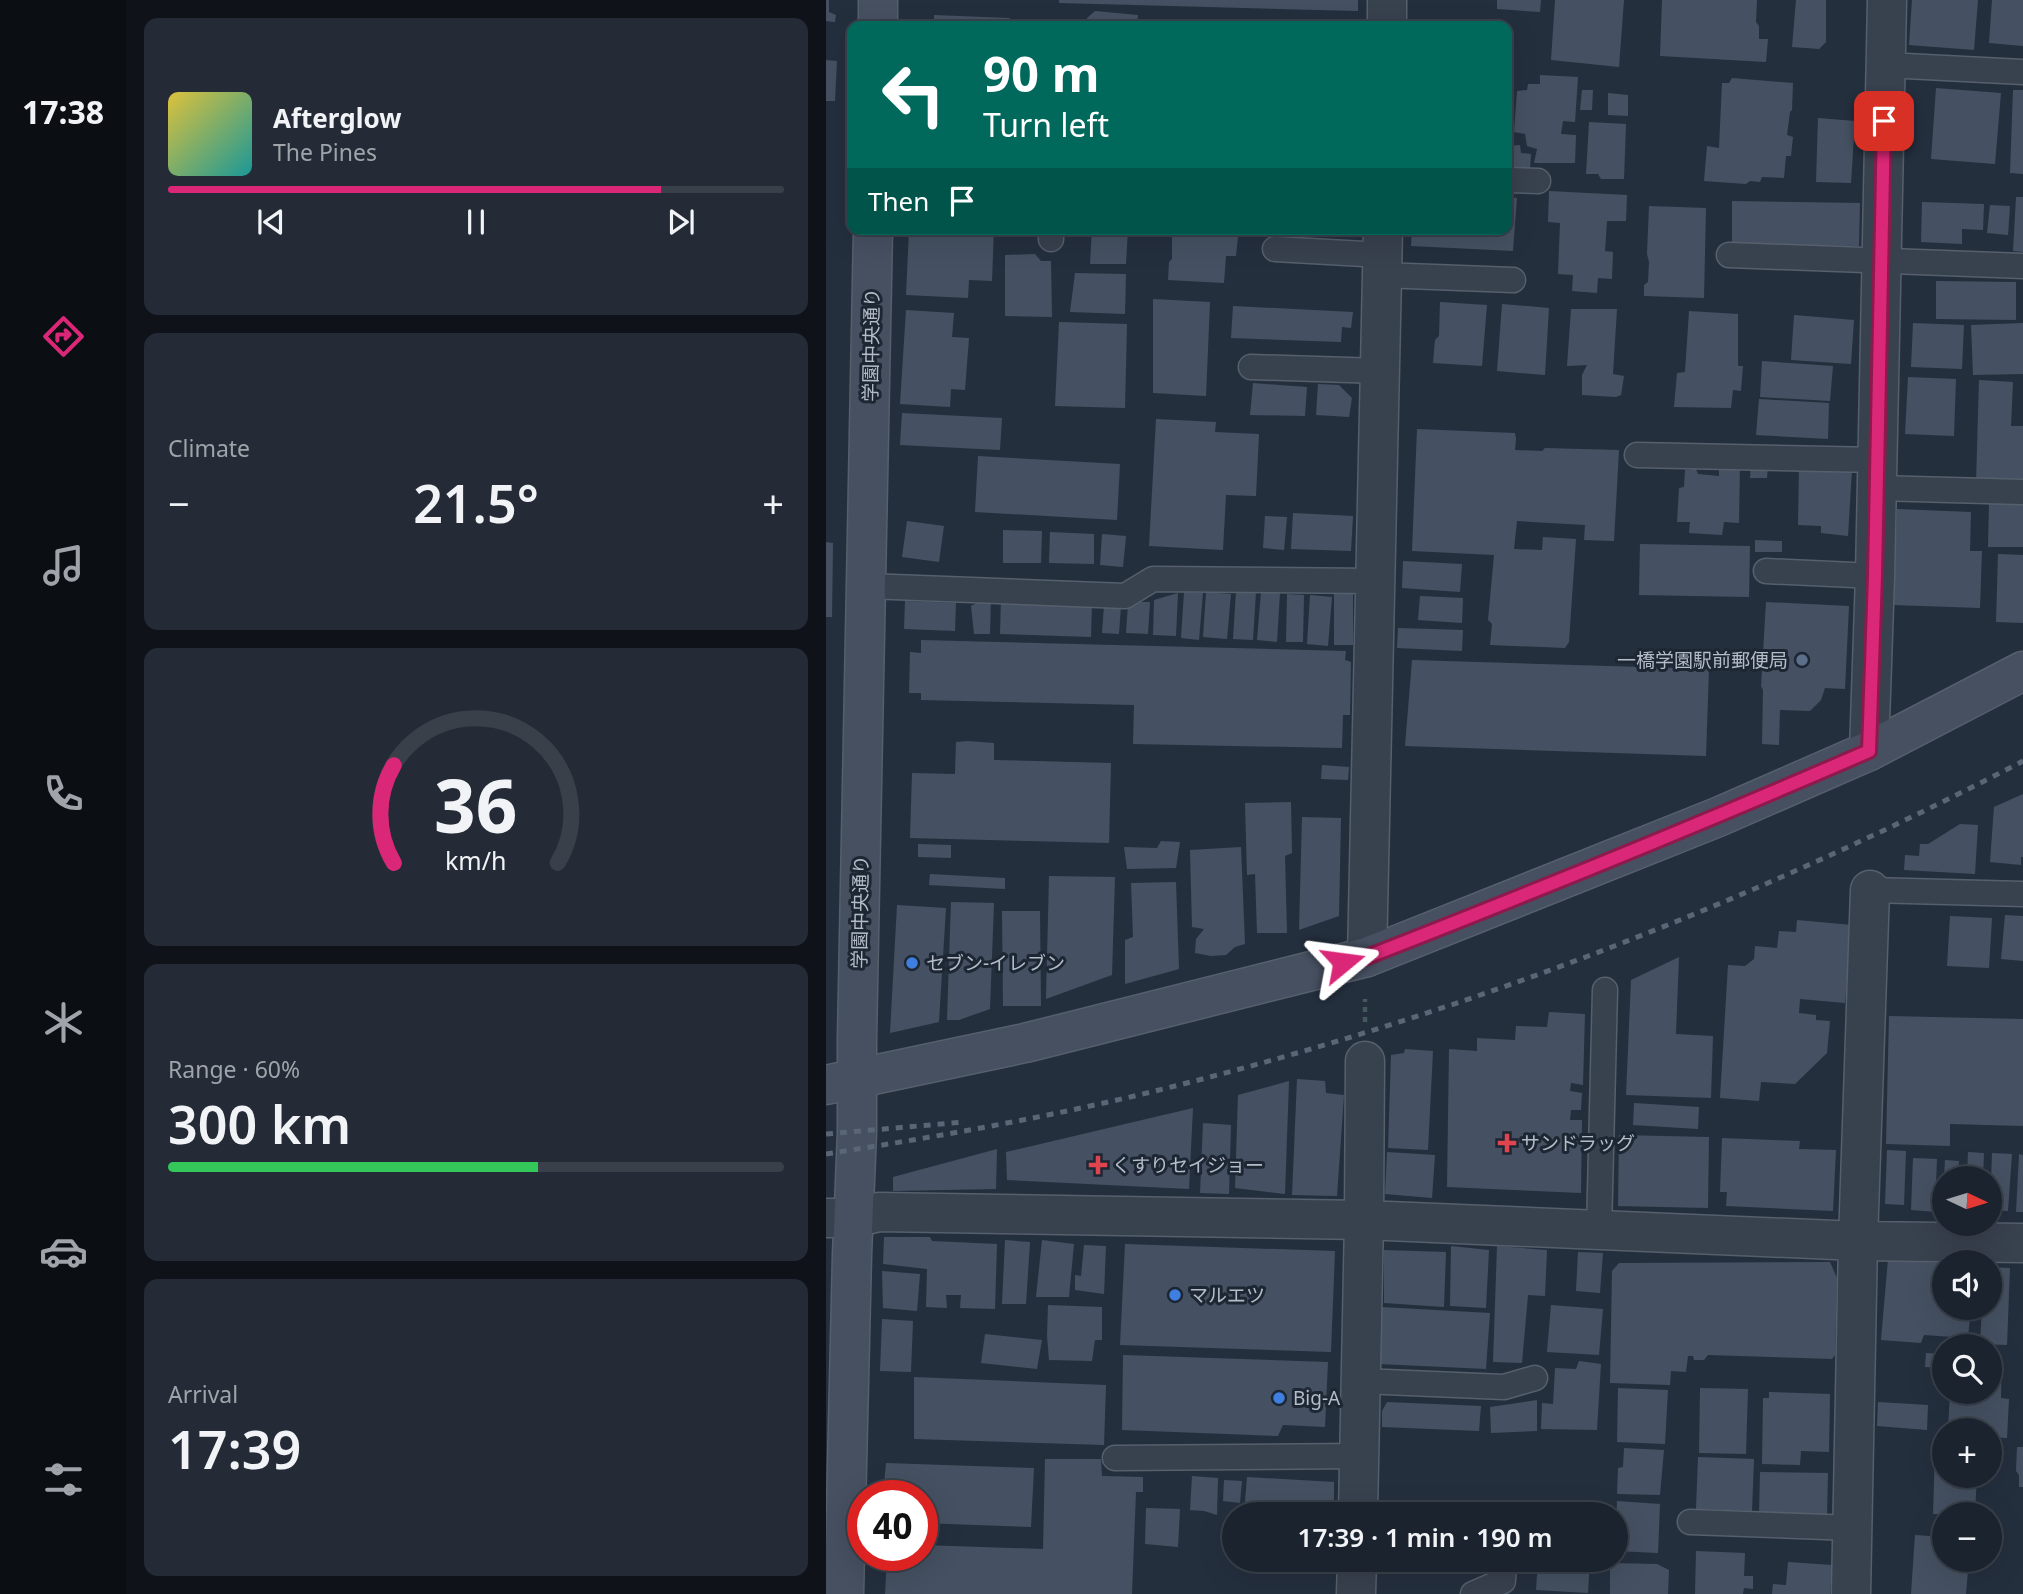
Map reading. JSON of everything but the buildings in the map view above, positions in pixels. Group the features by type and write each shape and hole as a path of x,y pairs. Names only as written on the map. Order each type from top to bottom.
{"street":[{"path":"878,0 878,21"},
{"path":"1387,0 1387,21"},
{"path":"1869,751 1887,0"},
{"name":"学園中央通り","path":"844,1594 839,1218 857,1132 841,1082 866,586 873,235"},
{"path":"1367,957 1382,253"},
{"path":"841,1082 1025,1043 1367,957 1705,822 1869,751 2023,671"},
{"path":"1851,1594 1858,1241 1870,890"},
{"path":"1358,1502 1364,1061"},
{"path":"839,1218 879,1212 1364,1220 1858,1241 2023,1243"},
{"path":"1356,1594 1357,1572"}],"lane":[{"path":"1885,65 2023,72"},
{"path":"1512,180 1538,181"},
{"path":"1275,249 1382,253 1513,280"},
{"path":"1729,255 2023,266"},
{"path":"1251,367 1380,371"},
{"path":"1637,455 1877,474 2023,492"},
{"path":"1766,572 1875,576"},
{"path":"866,586 1125,596 1153,579 1376,581"},
{"path":"1870,890 2023,894"},
{"path":"1599,1231 1605,990"},
{"path":"1361,1381 1504,1387 1535,1378"},
{"path":"1115,1458 1359,1456"},
{"path":"1690,1522 1853,1528"},
{"path":"1473,1594 1503,1581 1503,1572"}],"path":[{"path":"1364,1061 1367,957"}],"railway":[{"path":"826,1154 989,1126 1151,1092 1264,1062 1487,993 1597,953 1813,863 1919,814 2023,761"},
{"path":"826,1134 964,1122"}],"place":[{"name":"一橋学園駅前郵便局","path":"1802,660"},
{"name":"セブン-イレブン","path":"912,963"},
{"name":"サンドラッグ","path":"1507,1143"},
{"name":"くすりセイジョー","path":"1098,1165"},
{"name":"マルエツ","path":"1175,1295"},
{"name":"Big-A","path":"1279,1398"}],"route":[{"path":"1343,962 1367,957 1552,884 1718,817 1869,751 1884,121"}]}
